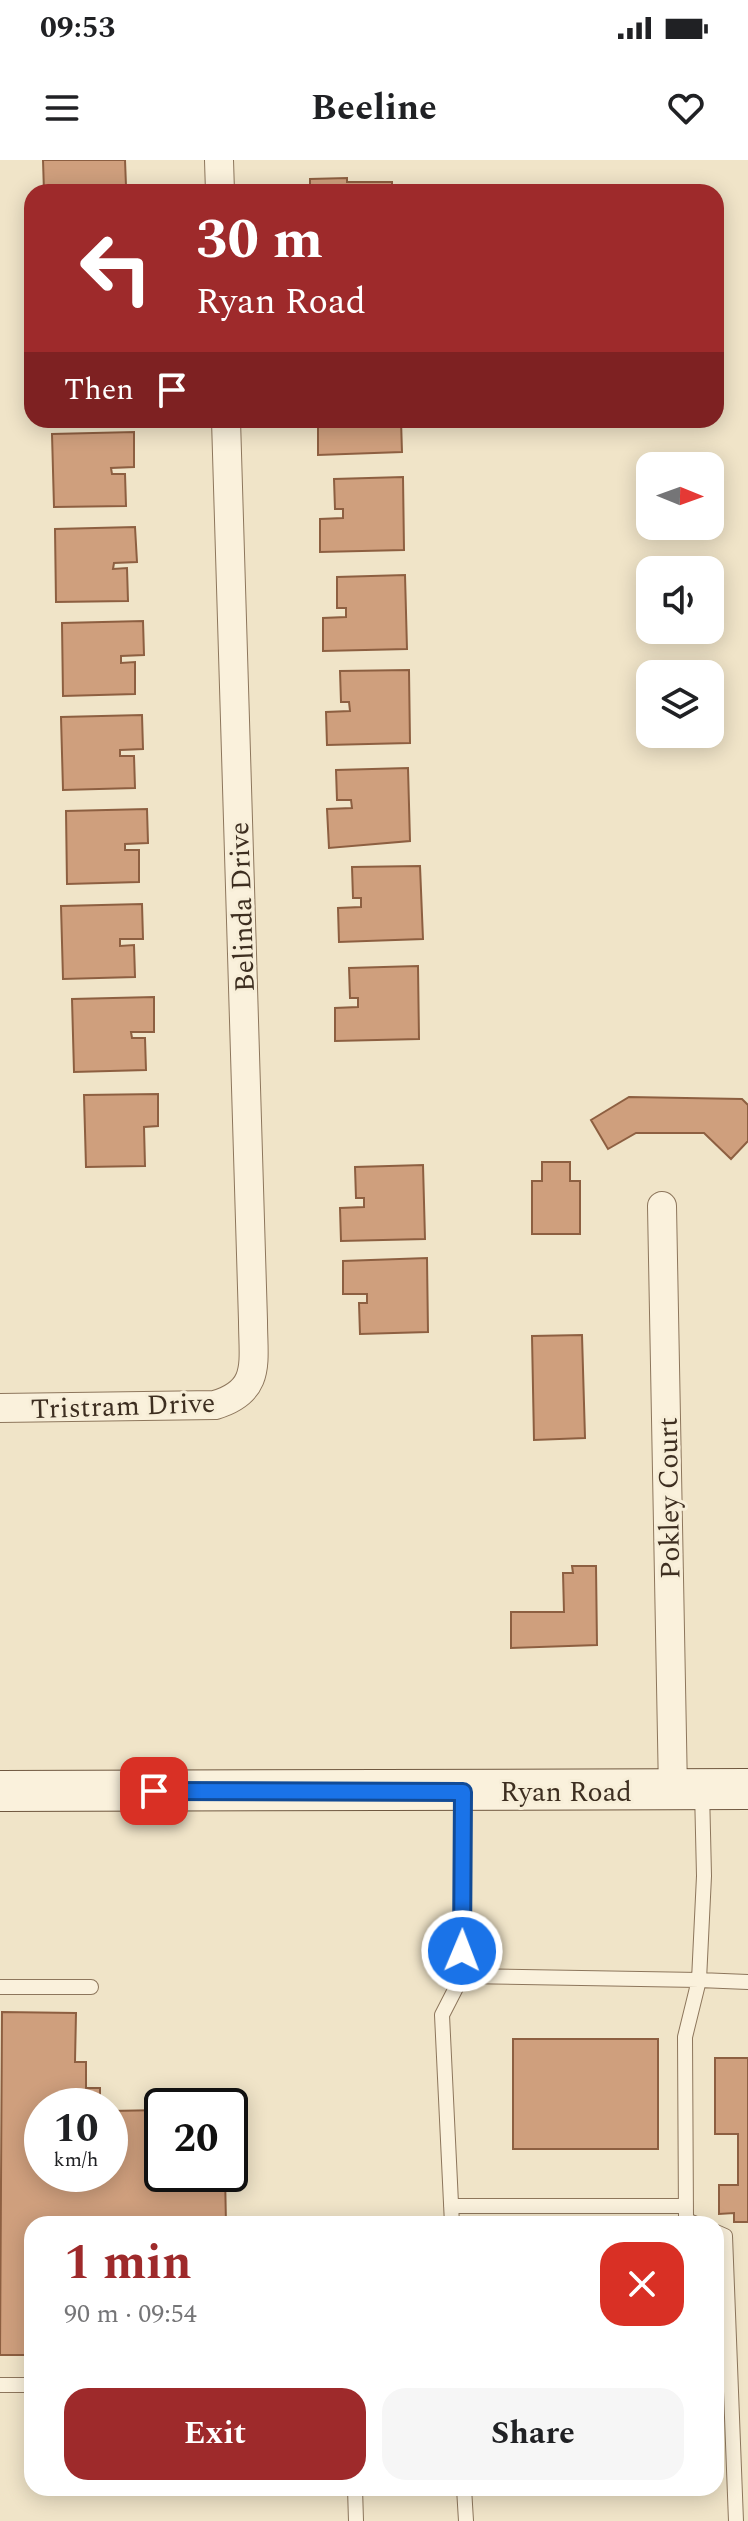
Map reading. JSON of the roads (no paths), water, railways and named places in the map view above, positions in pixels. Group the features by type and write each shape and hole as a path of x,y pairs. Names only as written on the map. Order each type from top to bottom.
{"main road":[{"name":"Ryan Road","path":"0,1791 748,1789"}],"street":[{"path":"219,160 220,184"},
{"name":"Belinda Drive","path":"226,428 253,1321 253,1368 244,1393"},
{"name":"Pokley Court","path":"662,1206 687,1790"},
{"name":"Tristram Drive","path":"0,1408 200,1407 231,1400 244,1393"}],"lane":[{"path":"686,2216 685,2037 699,1980 704,1876 687,1790"},
{"path":"452,2216 442,2015 462,1976 463,1792"},
{"path":"462,1976 748,1982"},
{"path":"0,1987 91,1987"},
{"path":"451,2206 686,2206"},
{"path":"724,2236 736,2521"},
{"path":"0,2385 24,2385"},
{"path":"355,2496 356,2521"},
{"path":"464,2496 466,2521"}]}
